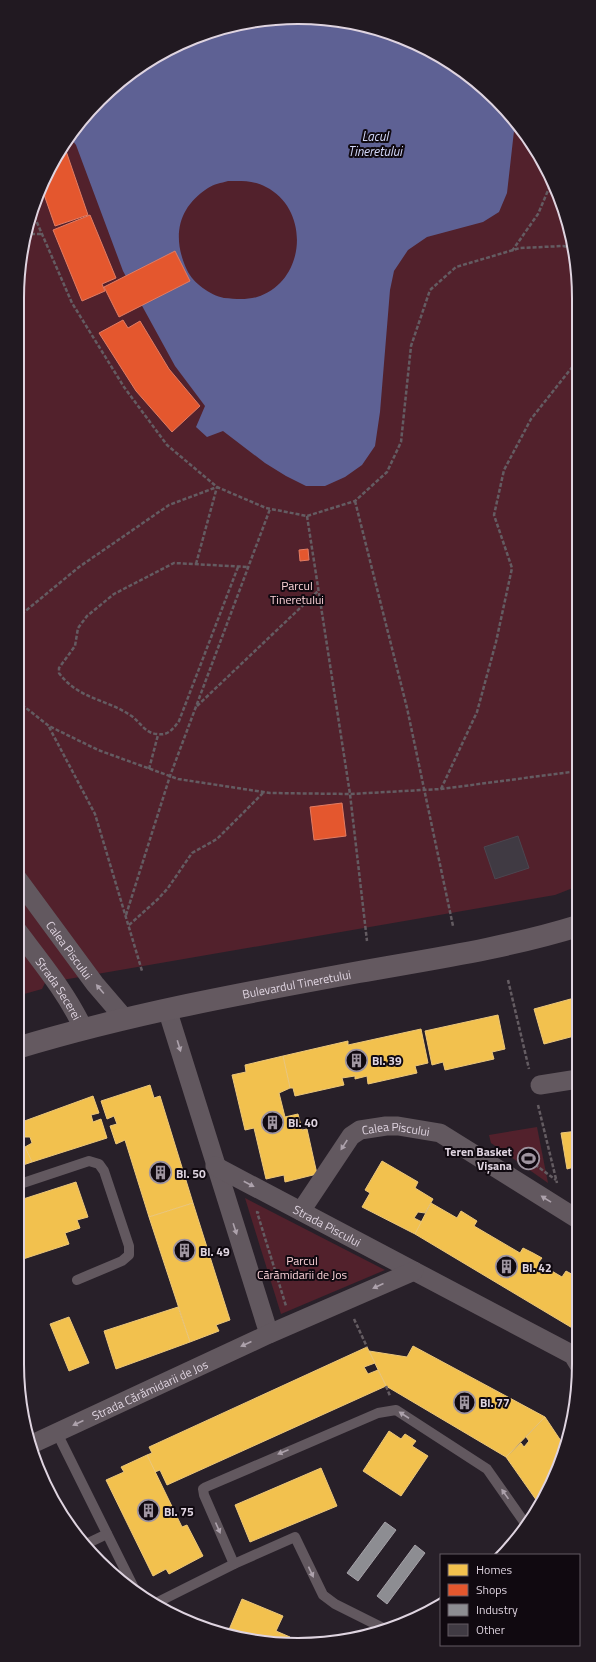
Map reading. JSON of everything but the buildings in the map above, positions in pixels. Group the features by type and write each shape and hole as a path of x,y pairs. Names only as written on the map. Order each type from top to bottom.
{"main road":[{"name":"Bulevardul Tineretului","path":"24,1046 167,1009 462,954 572,928"}],"street":[{"name":"Calea Piscului","path":"24,892 95,984 125,1019"},
{"name":"Strada Secerei","path":"24,939 66,996 84,1030"},
{"path":"167,1009 268,1334"},
{"path":"540,1085 572,1080"},
{"name":"Calea Piscului","path":"301,1211 351,1136 360,1130 374,1127 398,1126 440,1133 572,1216"},
{"name":"Strada Piscului","path":"215,1166 572,1354"},
{"name":"Strada Cărămidarii de Jos","path":"36,1442 268,1334 414,1271"}],"lane":[{"path":"24,1183 89,1161 99,1164 104,1170 129,1246 128,1255 122,1261 77,1280"},
{"path":"234,1564 204,1496 203,1489 378,1413 396,1410 487,1469 523,1520"},
{"path":"57,1433 130,1580"},
{"path":"90,1542 107,1534"},
{"path":"161,1601 234,1564 295,1537 323,1595 335,1604 378,1626"}],"path":[{"path":"512,251 538,214 549,188"},
{"path":"36,219 72,303 124,387 167,445 217,487 270,509 307,516 355,501 387,472 401,442 410,346 430,290 456,267 520,248 567,247"},
{"path":"31,234 42,234"},
{"path":"441,788 477,712 496,642 512,568 494,515 504,470 531,418 572,367"},
{"path":"196,564 217,487"},
{"path":"24,612 79,567 169,505 217,487"},
{"path":"355,501 407,708 423,790 453,926"},
{"path":"126,915 170,776 270,509"},
{"path":"307,516 350,794 367,941"},
{"path":"238,567 179,721 167,734 158,735 150,733 121,708 94,699 79,691 62,678 59,673 59,668 74,646 78,628 87,616 114,594 174,563 248,567"},
{"path":"196,706 318,590"},
{"path":"24,706 49,726 98,750 149,769 178,779 264,792 350,794 423,790 572,772"},
{"path":"49,726 95,814 142,971"},
{"path":"149,769 158,735"},
{"path":"129,925 168,888 192,853 198,848 217,839 264,792"},
{"path":"530,1161 557,1180"},
{"path":"264,1215 257,1212 286,1306 293,1303"},
{"path":"346,1300 368,1347"}],"green space":[{"name":"Parcul Tineretului","path":"298,24 334,26 351,29 369,33 403,45 419,52 450,70 479,92 504,117 526,146 544,177 563,227 567,245 570,262 572,298 572,888 555,895 45,983 42,989 24,994 24,298 26,262 29,245 33,227 45,193 52,177 70,146 104,104 146,70 177,52 193,45 227,33 245,29 262,26"},
{"name":"Teren Basket Vișana","path":"537,1127 548,1183 491,1143 489,1135"},
{"name":"Parcul Cărămidarii de Jos","path":"245,1198 385,1270 281,1314"}],"water":[{"name":"Lacul Tineretului","path":"298,24 334,26 369,33 419,52 450,70 479,92 492,104 514,130 507,193 499,212 483,222 427,237 408,250 394,271 390,290 380,412 375,446 362,465 345,477 325,486 306,486 265,463 223,431 207,437 196,427 205,406 175,366 123,271 76,145 73,142 81,131 104,104 117,92 146,70 177,52 227,33 262,26","holes":["228,181 247,181 266,187 281,198 290,212 296,228 297,245 293,262 285,277 273,289 253,298 224,298 202,288 187,270 182,258 180,246 180,224 190,205 198,196 210,187"]}],"place":[{"name":"Bl. 39","path":"356,1060"},
{"name":"Bl. 40","path":"272,1122"},
{"name":"Teren Basket Vișana","path":"528,1158"},
{"name":"Bl. 50","path":"160,1173"},
{"name":"Bl. 49","path":"184,1251"},
{"name":"Bl. 42","path":"507,1267"},
{"name":"Bl. 77","path":"464,1402"},
{"name":"Bl. 75","path":"148,1511"}]}
